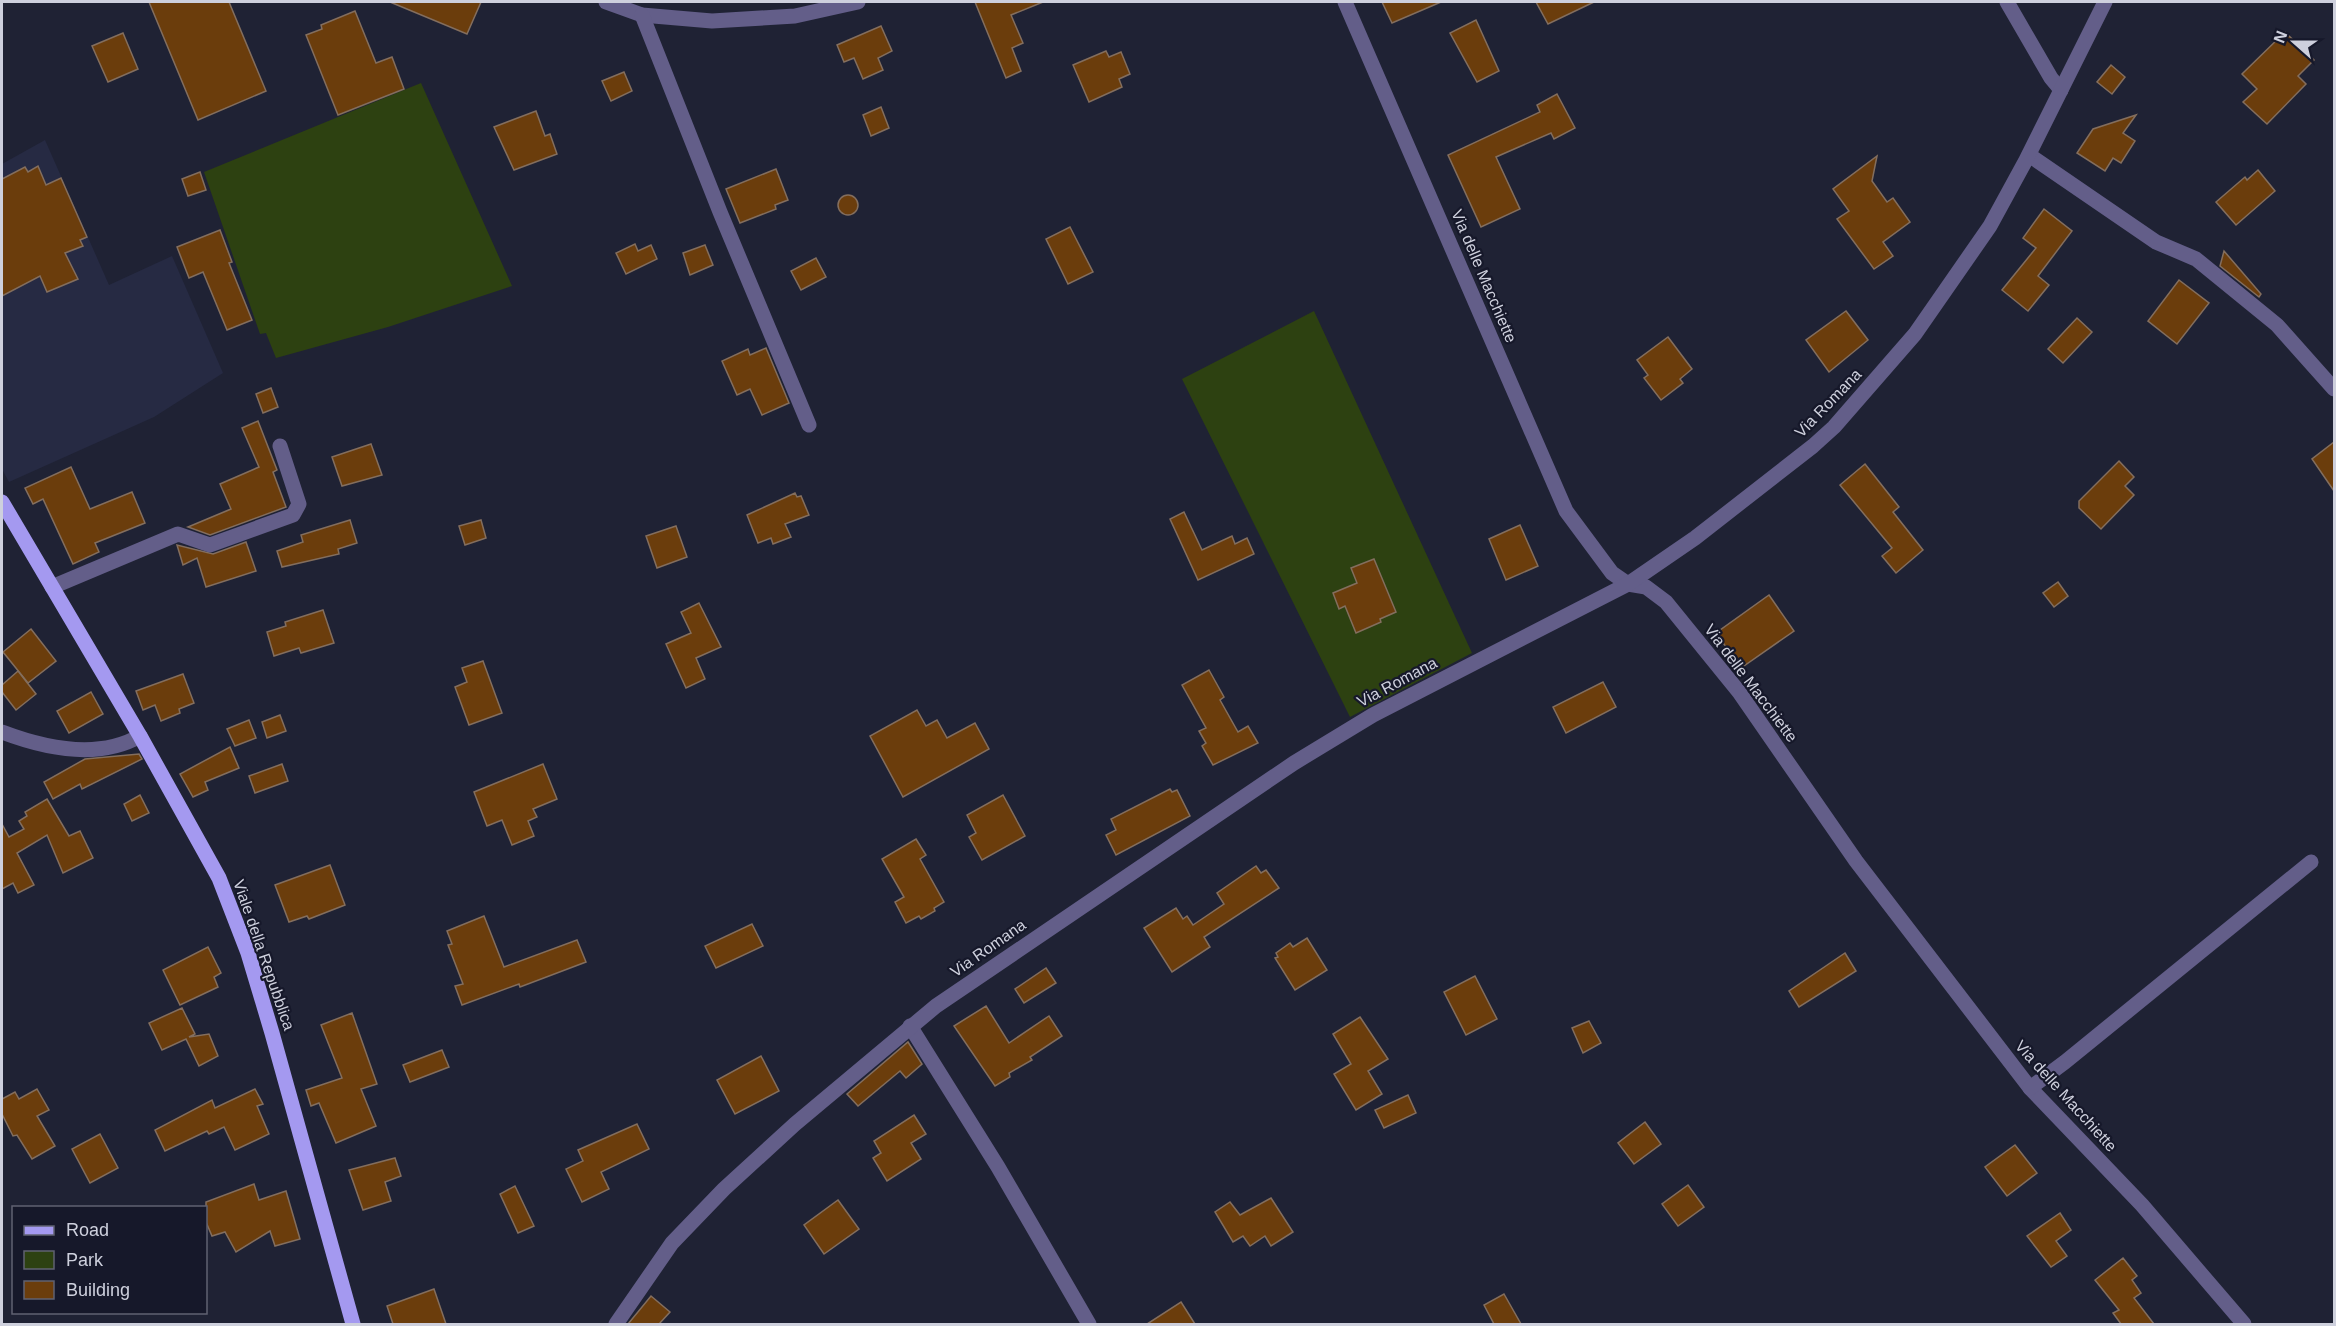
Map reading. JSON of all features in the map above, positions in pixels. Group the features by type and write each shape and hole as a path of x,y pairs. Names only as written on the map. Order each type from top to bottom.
{"main road":[{"name":"Viale della Repubblica","path":"2,502 140,736 219,878 248,953 353,1324"}],"street":[{"path":"606,2 642,15 712,21 795,15 858,2"},
{"name":"Via delle Macchiette","path":"1345,2 1566,511 1601,561 1628,584 1646,587 1666,602 1739,692 1856,861 2030,1088 2142,1205 2244,1324"},
{"path":"2007,2 2051,78 2061,90"},
{"name":"Via Romana","path":"616,1324 672,1243 724,1189 910,1026 1081,906 1161,855 1294,763 1373,715 1628,584 1695,538 1834,427 1915,334 1948,290 1990,226 2029,155 2105,2"},
{"path":"642,15 720,212 809,425"},
{"path":"2029,155 2156,242 2196,259 2277,325 2334,389"},
{"path":"52,587 178,534 210,545 293,515 299,504 280,446"},
{"path":"2,732 49,748 67,751 128,743 140,736"},
{"path":"2030,1088 2311,862"},
{"path":"910,1026 998,1167 1089,1324"}],"shaded area":[{"path":"45,140 109,285 172,256 223,373 154,417 9,482 2,469 2,164"}],"green space":[{"path":"421,83 512,286 388,327 276,358 266,333 260,334 204,172"},
{"path":"1314,311 1472,653 1350,717 1182,379"}],"building":[{"path":"149,2 229,2 266,91 198,120"},
{"path":"390,2 481,2 467,34"},
{"path":"975,2 1043,2 1011,15 1023,43 1012,48 1021,71 1006,78"},
{"path":"1382,2 1441,2 1392,23"},
{"path":"1536,2 1594,2 1548,24"},
{"path":"355,11 376,63 392,57 404,89 338,115 306,35 322,29 321,25"},
{"path":"1476,20 1499,71 1477,82 1450,33"},
{"path":"881,26 892,51 878,58 883,70 863,79 854,58 844,62 837,45"},
{"path":"2285,32 2314,60 2298,76 2306,84 2267,124 2243,102 2257,89 2242,74"},
{"path":"123,33 138,69 108,82 92,46"},
{"path":"1106,51 1109,57 1121,52 1130,74 1119,79 1122,87 1089,102 1073,65"},
{"path":"2111,65 2125,77 2112,94 2097,82"},
{"path":"624,72 632,91 611,101 602,81"},
{"path":"1557,94 1575,128 1554,139 1551,133 1496,157 1520,209 1481,227 1448,155 1540,112 1537,105"},
{"path":"881,107 889,128 871,136 863,115"},
{"path":"536,111 545,136 550,134 557,154 514,170 494,127"},
{"path":"2136,115 2123,133 2135,141 2121,163 2113,158 2105,171 2077,153 2093,129"},
{"path":"1877,156 1872,181 1887,202 1893,198 1910,222 1883,242 1893,256 1874,269 1837,219 1849,211 1833,189"},
{"path":"38,166 46,185 61,178 87,237 80,240 83,246 65,253 78,279 47,292 40,276 2,296 2,179 25,167 28,172"},
{"path":"776,169 788,200 775,205 776,209 740,223 726,189"},
{"path":"2258,170 2275,191 2236,225 2216,202 2245,177 2247,180"},
{"path":"200,172 206,190 188,196 182,179"},
{"path":"844,195 852,195 858,201 858,209 852,215 844,215 838,209 838,201"},
{"path":"2044,209 2072,231 2038,276 2049,285 2028,311 2002,290 2036,248 2023,238"},
{"path":"1070,227 1093,272 1068,284 1046,239"},
{"path":"220,230 232,262 229,263 252,320 227,330 203,272 189,278 177,247"},
{"path":"635,244 638,251 651,245 657,259 626,274 616,253"},
{"path":"705,245 713,265 690,275 683,253"},
{"path":"2224,251 2261,294 2259,297 2220,266"},
{"path":"816,258 826,277 801,290 791,271"},
{"path":"2179,280 2209,303 2177,344 2148,321"},
{"path":"1846,311 1868,340 1829,372 1806,340"},
{"path":"2077,318 2092,332 2063,363 2048,349"},
{"path":"1668,337 1692,369 1680,379 1683,383 1661,400 1644,378 1648,375 1637,360"},
{"path":"766,348 789,403 762,415 750,389 737,395 722,361 748,349 750,355"},
{"path":"271,388 278,407 263,413 256,394"},
{"path":"258,421 277,470 273,472 286,507 210,535 188,527 231,509 220,484 259,467 242,428"},
{"path":"2334,442 2334,491 2312,459"},
{"path":"371,444 382,475 342,486 332,457"},
{"path":"2119,461 2134,477 2125,486 2134,495 2101,529 2079,508 2079,501"},
{"path":"1865,464 1899,507 1893,512 1923,550 1896,573 1882,556 1892,548 1840,485"},
{"path":"71,467 90,509 132,492 145,523 95,543 99,552 73,564 43,499 33,504 25,488"},
{"path":"795,493 797,497 801,496 809,515 785,524 791,537 773,544 771,538 758,543 747,515"},
{"path":"1184,512 1202,550 1232,536 1235,544 1247,538 1254,554 1198,580 1170,519"},
{"path":"350,520 357,543 338,549 339,554 282,567 277,551 303,542 301,535"},
{"path":"481,520 486,538 465,545 459,526"},
{"path":"1520,525 1538,566 1506,580 1489,539"},
{"path":"676,526 687,557 657,568 646,536"},
{"path":"246,542 256,571 206,587 197,558 183,565 177,545 213,554"},
{"path":"1374,559 1396,612 1380,619 1381,622 1356,633 1345,606 1339,609 1333,593 1357,583 1351,568"},
{"path":"2058,582 2068,596 2054,607 2043,593"},
{"path":"1769,595 1794,631 1741,668 1716,633"},
{"path":"699,603 721,647 696,658 705,679 686,688 666,644 691,633 681,612"},
{"path":"323,610 334,643 301,653 299,648 274,656 267,632 286,626 285,622"},
{"path":"31,629 56,661 28,683 3,652"},
{"path":"483,661 502,713 469,725 455,687 467,682 462,668"},
{"path":"1209,670 1224,697 1220,700 1238,732 1248,726 1258,743 1213,765 1202,746 1206,743 1199,731 1206,728 1182,685"},
{"path":"18,671 36,694 16,710 2,692 2,685"},
{"path":"183,674 194,703 179,709 180,713 161,721 155,705 143,710 136,691"},
{"path":"1603,682 1616,707 1566,733 1553,707"},
{"path":"91,692 103,714 69,733 57,711"},
{"path":"917,710 926,726 937,720 947,738 975,723 989,749 903,797 870,736"},
{"path":"280,715 286,731 267,738 262,722"},
{"path":"249,720 256,738 235,746 227,729"},
{"path":"230,747 239,768 205,782 208,790 193,797 180,774"},
{"path":"139,754 142,759 82,789 80,784 53,799 44,782 85,759"},
{"path":"282,764 288,781 255,793 249,776"},
{"path":"543,764 557,799 533,809 537,817 528,821 534,836 512,845 502,820 487,826 474,792"},
{"path":"1170,789 1172,792 1177,790 1190,816 1116,855 1106,835 1116,830 1111,819"},
{"path":"140,795 149,813 132,821 124,804"},
{"path":"1003,795 1025,836 982,860 969,837 976,833 967,815"},
{"path":"47,799 69,836 80,831 93,858 63,873 47,835 17,853 34,885 18,893 13,883 2,889 2,824 9,837 24,829 19,821 27,816 25,812"},
{"path":"916,839 926,855 920,859 944,902 934,908 935,911 921,919 919,916 906,923 895,902 904,897 882,859"},
{"path":"330,865 345,905 309,919 307,916 289,922 275,885"},
{"path":"1256,866 1261,873 1266,870 1279,888 1204,937 1210,947 1172,972 1144,928 1176,908 1183,919 1187,916 1193,925 1224,904 1217,893"},
{"path":"484,916 504,967 577,940 586,962 520,987 519,984 462,1005 455,986 463,984 448,945 452,944 447,931"},
{"path":"752,924 763,946 716,968 705,946"},
{"path":"1307,938 1327,970 1295,990 1275,958 1278,957 1276,953 1290,943 1293,947"},
{"path":"208,947 221,973 214,977 218,987 180,1005 163,970"},
{"path":"1845,953 1856,971 1799,1007 1789,991"},
{"path":"1046,968 1056,983 1024,1003 1015,989"},
{"path":"1475,976 1497,1019 1466,1035 1444,992"},
{"path":"986,1006 1009,1043 1049,1016 1062,1036 1030,1057 1032,1060 1009,1073 1010,1077 995,1086 954,1026"},
{"path":"182,1008 195,1034 189,1037 209,1034 218,1056 199,1066 186,1039 162,1050 149,1023"},
{"path":"352,1013 377,1084 361,1089 376,1126 336,1143 319,1103 311,1106 306,1090 342,1078 321,1025"},
{"path":"1360,1017 1388,1059 1368,1071 1382,1094 1356,1110 1334,1074 1351,1064 1333,1034"},
{"path":"1589,1021 1601,1043 1583,1053 1572,1028"},
{"path":"908,1042 922,1064 906,1078 900,1071 858,1106 847,1094"},
{"path":"442,1050 449,1067 410,1082 403,1065"},
{"path":"761,1056 779,1091 735,1114 717,1080"},
{"path":"37,1089 49,1110 37,1116 55,1146 32,1159 17,1135 13,1136 2,1114 2,1099 15,1092 19,1099"},
{"path":"255,1089 263,1104 257,1106 269,1134 235,1150 224,1127 209,1134 207,1131 165,1151 155,1130 212,1100 215,1108"},
{"path":"1408,1095 1416,1113 1384,1128 1375,1110"},
{"path":"914,1115 926,1134 911,1143 921,1159 887,1181 873,1158 881,1153 874,1141"},
{"path":"1645,1122 1661,1144 1634,1164 1618,1143"},
{"path":"637,1124 649,1149 601,1172 609,1189 582,1202 566,1169 583,1161 578,1150"},
{"path":"100,1134 118,1168 90,1183 72,1149"},
{"path":"2015,1145 2037,1173 2007,1196 1985,1167"},
{"path":"395,1158 401,1176 385,1182 391,1201 363,1210 349,1170"},
{"path":"254,1184 259,1200 286,1191 300,1239 275,1246 270,1231 236,1252 225,1232 212,1236 207,1224 206,1202"},
{"path":"1688,1185 1704,1207 1678,1226 1662,1204"},
{"path":"515,1186 534,1226 518,1233 500,1194"},
{"path":"1271,1198 1293,1232 1271,1246 1265,1236 1250,1246 1243,1236 1233,1242 1215,1212 1230,1202 1240,1215"},
{"path":"838,1200 859,1229 824,1254 804,1225"},
{"path":"2060,1213 2071,1230 2056,1241 2067,1256 2051,1267 2027,1236"},
{"path":"2123,1258 2137,1276 2132,1280 2141,1293 2134,1298 2154,1324 2121,1324 2113,1313 2119,1310 2095,1280"},
{"path":"434,1289 446,1324 393,1324 387,1306"},
{"path":"1504,1294 1521,1324 1494,1324 1484,1305"},
{"path":"651,1296 670,1312 659,1324 628,1324"},
{"path":"1181,1302 1195,1324 1147,1324"}]}
